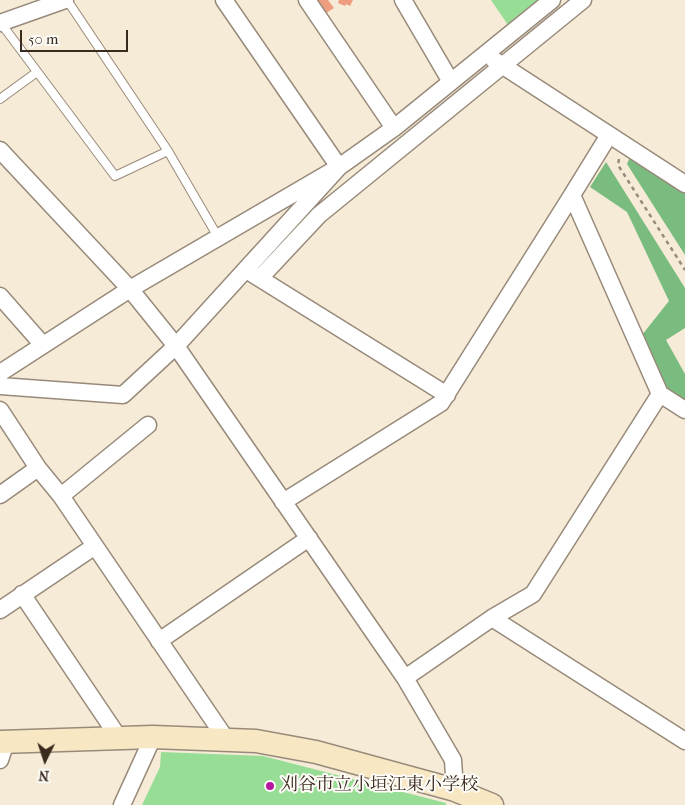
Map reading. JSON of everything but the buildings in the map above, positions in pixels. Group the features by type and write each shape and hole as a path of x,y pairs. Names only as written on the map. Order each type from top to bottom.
{"street":[{"path":"0,22 66,0"},
{"path":"224,0 339,167"},
{"path":"307,0 394,128"},
{"path":"403,0 451,82"},
{"path":"0,373 130,289 339,167 394,128 552,0"},
{"path":"0,386 123,395 319,215 583,0"},
{"path":"484,54 685,184"},
{"path":"283,502 441,403 572,195 615,140"},
{"path":"0,150 130,289 176,346 404,678 453,760 455,790"},
{"path":"253,274 339,167"},
{"path":"572,195 660,394 685,410"},
{"path":"253,274 447,395"},
{"path":"0,296 43,346"},
{"path":"404,678 492,618 533,594 660,394"},
{"path":"0,410 38,468 61,496 226,739"},
{"path":"61,496 148,425"},
{"path":"0,495 38,468"},
{"path":"159,641 309,538"},
{"path":"0,610 95,546"},
{"path":"22,594 119,738"},
{"path":"492,618 685,741"},
{"path":"122,805 153,737"},
{"path":"2,748 153,737 256,741 316,752 455,790 492,805"}],"lane":[{"path":"66,0 168,152 218,238"},
{"path":"0,22 115,176 168,152"},
{"path":"0,99 37,72"}],"path":[{"path":"615,140 618,165 685,270"}],"green space":[{"path":"491,0 539,0 508,25"},
{"path":"630,157 685,192 685,255 627,164"},
{"path":"606,162 685,288 685,328 666,340 685,374 685,403 666,390 642,335 669,301 627,212 590,187"},
{"name":"刈谷市立小垣江東小学校","path":"161,752 263,756 446,803 446,805 142,805 160,767"}],"place":[{"name":"刈谷市立小垣江東小学校","path":"270,786"}]}
